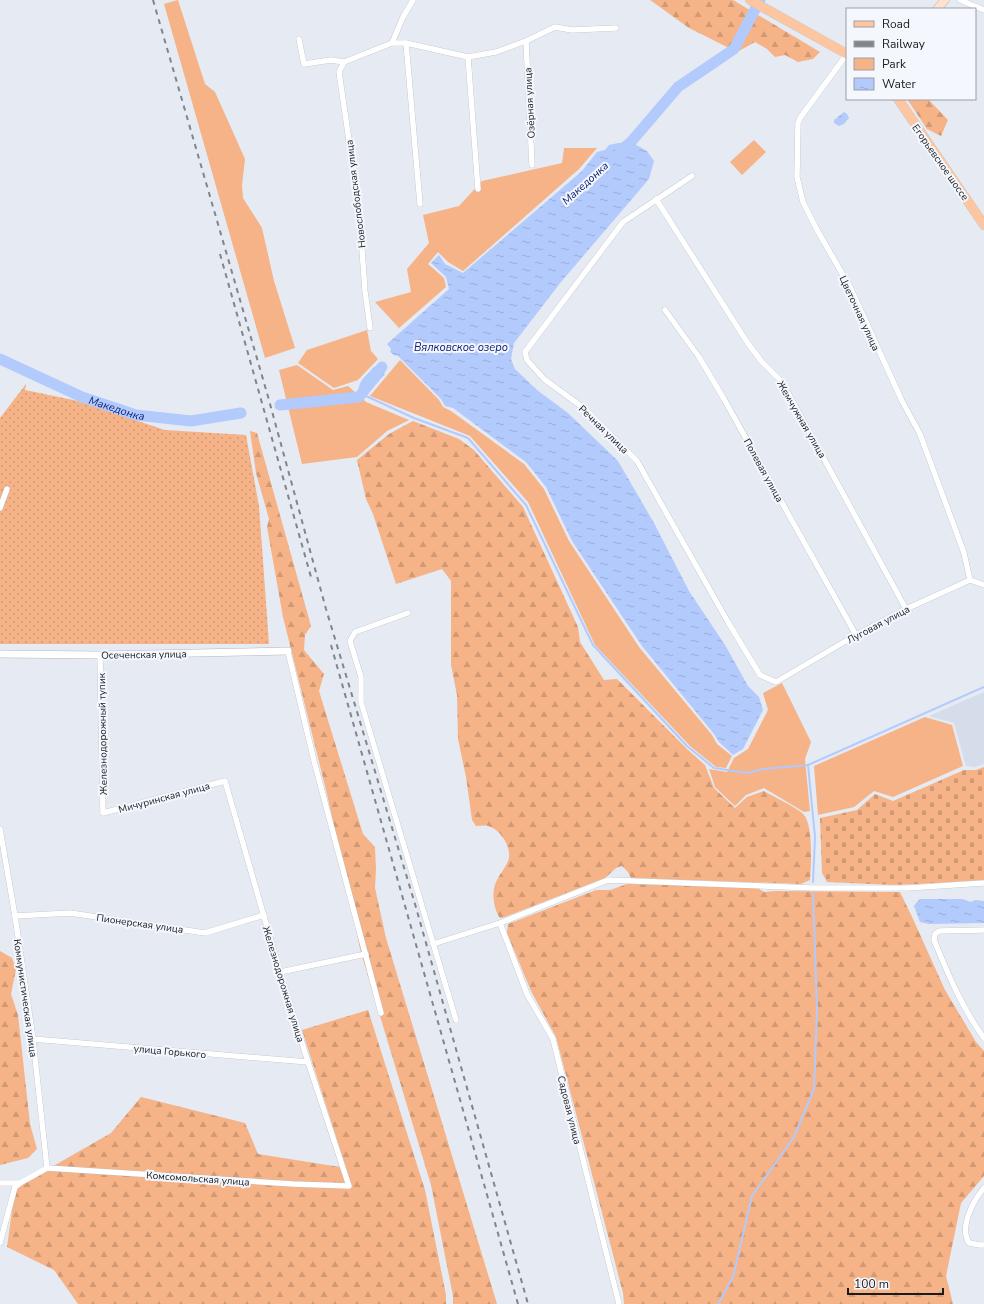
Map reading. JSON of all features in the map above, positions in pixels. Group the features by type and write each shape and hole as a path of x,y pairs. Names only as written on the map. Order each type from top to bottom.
{"main road":[{"path":"750,0 846,53"},
{"path":"938,8 945,0"},
{"name":"Егорьевское шоссе","path":"899,100 984,225"}],"street":[{"path":"392,43 403,17 413,0"},
{"path":"960,0 984,10"},
{"path":"298,39 304,64 331,60 344,62 392,43 406,43 468,57 496,52 526,41 555,27 572,30 616,28"},
{"name":"Озёрная улица","path":"526,41 532,165"},
{"path":"406,43 420,204"},
{"name":"Цветочная улица","path":"846,55 800,118 798,123 798,185 805,208 850,287 902,401 920,434 964,553 970,580"},
{"path":"468,57 478,189"},
{"name":"Новослободская улица","path":"344,62 339,72 359,209 365,291 370,328"},
{"name":"Речная улица","path":"692,176 623,222 525,352 527,360 544,379 585,409 637,461 728,622 760,675 776,682"},
{"name":"Жемчужная улица","path":"656,199 747,342 762,362 782,382 906,609"},
{"name":"Полевая улица","path":"665,310 699,357 724,399 856,635"},
{"path":"0,508 7,490"},
{"path":"970,580 984,585"},
{"name":"Луговая улица","path":"776,682 782,677 856,635 906,609 970,580"},
{"path":"408,613 355,632 350,641 361,677 361,702 456,1020"},
{"path":"288,651 314,761 381,1013"},
{"name":"Осеченская улица","path":"0,654 100,655 288,651"},
{"name":"Железнодорожный тупик","path":"100,655 103,813"},
{"name":"Мичуринская улица","path":"103,813 225,780"},
{"name":"Железнодорожная улица","path":"225,780 280,972 349,1186"},
{"name":"Коммунистическая улица","path":"0,829 15,916 33,1039 48,1168"},
{"path":"434,944 500,923 608,880 820,888 907,888 984,883"},
{"name":"Пионерская улица","path":"15,916 70,913 205,933 264,915"},
{"name":"Садовая улица","path":"500,923 527,994 553,1039 619,1304"},
{"path":"984,930 939,931 935,934 934,940 954,987 972,1020 984,1038"},
{"path":"280,972 366,954"},
{"name":"улица Горького","path":"33,1039 308,1062"},
{"path":"0,1243 15,1187 48,1168"},
{"name":"Комсомольская улица","path":"48,1168 293,1184 349,1186"},
{"path":"0,1183 20,1183"},
{"path":"984,1188 969,1214 966,1228 966,1238 969,1243 980,1246 984,1245"}],"shaded area":[{"path":"984,692 984,764 975,767 966,766 954,723 929,716"}],"green space":[{"path":"178,0 205,84 215,92 245,159 242,185 243,198 262,228 274,281 295,348 265,358 164,4"},
{"path":"650,0 733,0 820,52 813,59 798,62 785,55 775,57 767,49 755,42 737,52 689,28"},
{"path":"908,100 929,100 948,120 941,136 927,129"},
{"path":"754,140 766,152 742,175 730,162"},
{"path":"564,148 597,148 579,169 463,271 448,262 438,252 428,264 444,278 446,287 399,328 375,302 411,292 407,269 429,243 423,215 459,206 482,181 562,163"},
{"path":"367,330 371,351 378,359 358,380 334,388 298,363 307,350"},
{"path":"400,360 439,400 443,407 451,411 524,464 544,489 569,541 639,647 712,735 717,744 732,756 726,768 716,767 690,746 595,645 528,502 470,436 370,396"},
{"path":"297,365 333,390 348,386 366,402 409,420 387,431 357,457 302,464 279,370"},
{"path":"26,384 25,390 78,401 165,430 246,435 259,506 269,644 0,644 0,418"},
{"path":"413,421 459,439 474,450 523,507 578,627 580,642 604,680 617,679 705,765 714,788 735,808 747,797 764,791 789,804 802,813 806,818 810,834 810,880 801,884 631,878 622,866 616,868 605,878 500,918 494,904 493,894 495,884 508,861 509,853 504,839 497,831 487,826 476,826 472,820 466,777 458,739 457,695 451,665 451,581 442,569 396,584 373,514 366,499 357,460 389,434"},
{"path":"250,431 257,433 311,626 305,635 304,650 324,674 319,691 363,834 375,847 375,888 386,938 497,1304 453,1304 453,1296 431,1185 361,953 327,794 283,617 267,527 269,519 256,473"},
{"path":"782,683 811,742 805,759 810,811 804,812 764,788 746,795 735,806 715,787 709,769 727,772 734,758 748,749 768,710 763,693"},
{"path":"925,717 952,725 963,766 893,797 874,791 854,807 818,815 814,766"},
{"path":"984,767 984,880 893,885 827,882 822,873 820,818 857,810 875,794 893,801 964,770 976,770"},
{"path":"627,884 756,887 764,892 900,892 945,990 976,1042 984,1051 984,1176 961,1203 946,1276 953,1304 624,1304 623,1293 556,1037 531,991 507,933 508,924 596,890 610,890"},
{"path":"0,951 12,958 16,969 11,994 18,1015 30,1124 37,1149 28,1158 0,1165"},
{"path":"368,1010 425,1190 446,1295 446,1304 78,1304 54,1270 7,1247 15,1188 111,1133 141,1097 245,1123 258,1154 346,1168 302,1030"}],"water":[{"path":"844,112 849,118 844,124 839,126 834,123 834,120"},
{"name":"Вялковское озеро","path":"631,142 647,151 654,161 649,179 561,282 514,343 511,359 515,369 537,390 568,413 618,461 654,523 689,591 725,645 748,686 759,697 763,710 743,749 733,755 719,742 642,646 572,541 546,487 526,462 453,408 445,406 441,399 397,355 395,356 390,352 391,349 387,344 449,289 446,277 431,263 439,255 445,264 463,273 582,171 597,152 605,150 609,145"},
{"path":"380,365 385,369 382,372 385,374 366,396 359,397 358,392 362,380 375,366 378,368"},
{"path":"920,899 962,899 971,902 975,900 984,901 984,923 929,924 920,922 914,906"}],"waterway":[{"name":"Македонка","path":"620,151 631,142 678,87 734,49 760,0"},
{"name":"Македонка","path":"0,359 82,397 136,415 191,421 241,413"},
{"name":"Македонка","path":"280,405 359,397 382,367"},
{"path":"366,396 414,418 468,438 526,505 593,645 687,746 714,768 748,773 763,769 808,765 984,687"},
{"path":"808,765 815,837 813,882"},
{"path":"718,1304 733,1277 752,1196 794,1137 814,1089 817,1010 813,893"}],"railway":[{"path":"153,0 267,393 326,609 415,904 528,1304"},
{"path":"220,254 311,577"},
{"path":"331,645 518,1304"}]}
